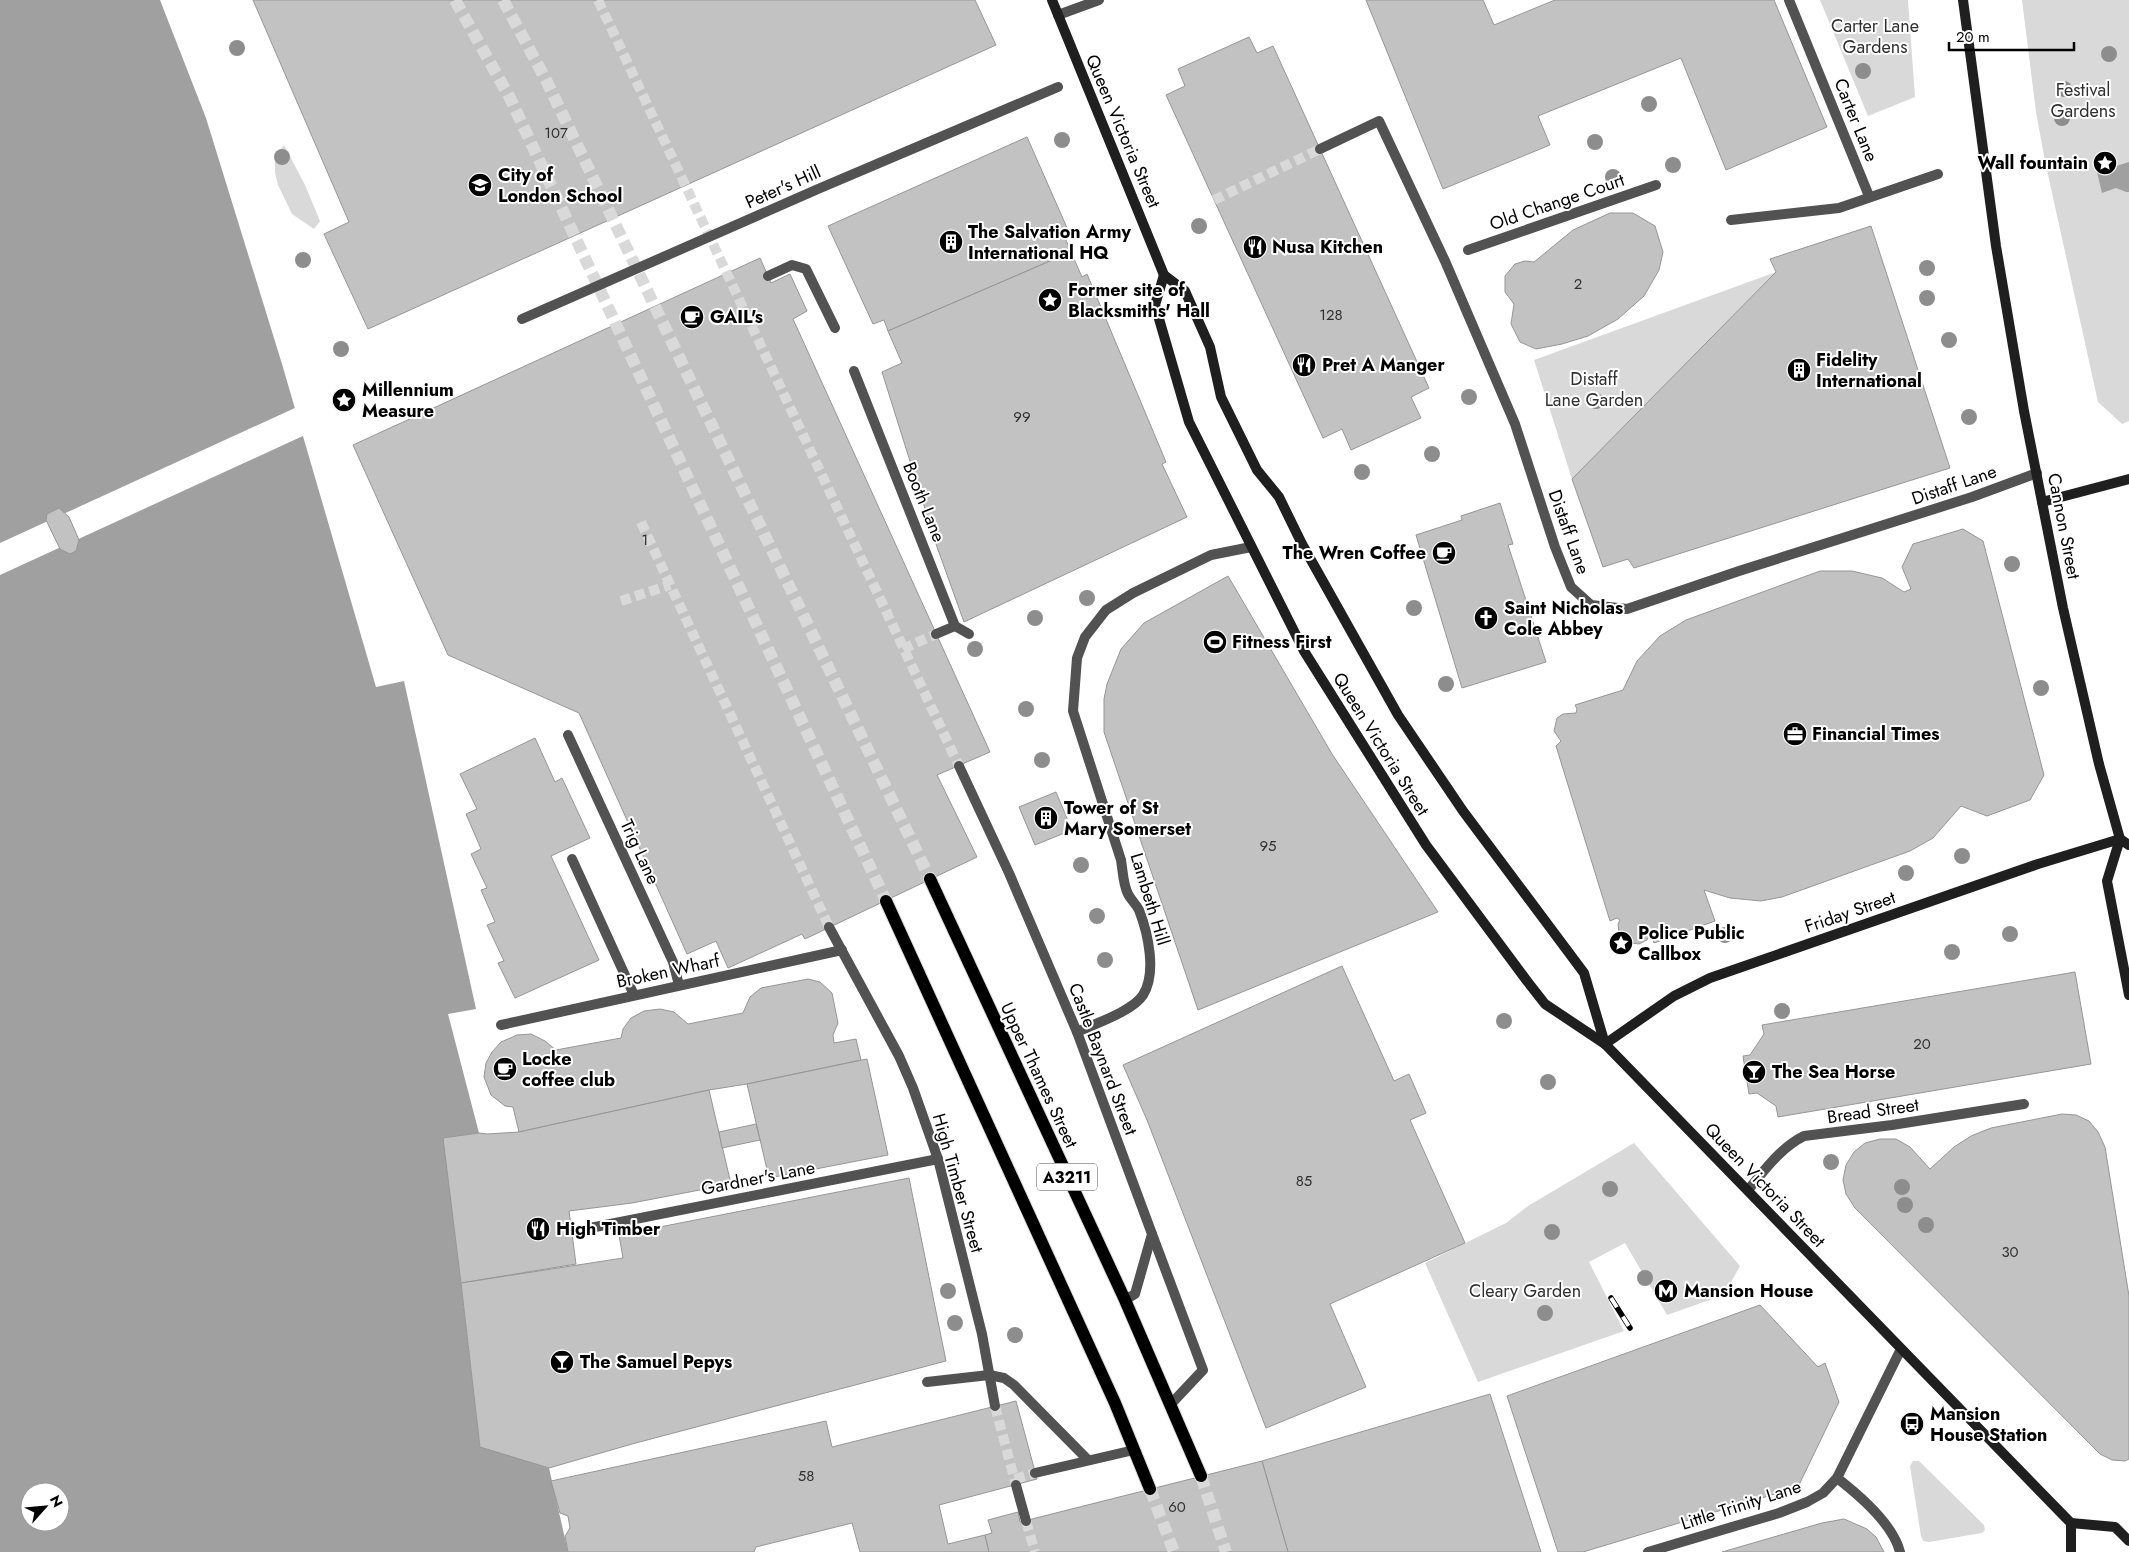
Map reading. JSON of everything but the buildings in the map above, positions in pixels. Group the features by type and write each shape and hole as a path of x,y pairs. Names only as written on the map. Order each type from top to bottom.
{"main road":[{"name":"Upper Thames Street","path":"930,879 1125,1300 1201,1476"},
{"name":"A3211","path":"886,901 1111,1395 1150,1489"}],"street":[{"name":"Queen Victoria Street","path":"1052,0 1164,275 1185,291 1210,347 1221,397 1257,470 1279,497 1305,550 1398,715 1463,811 1584,973 1605,1044"},
{"path":"1058,15 1099,0"},
{"name":"Carter Lane","path":"1790,0 1869,196"},
{"name":"Cannon Street","path":"1963,0 1992,216 2016,366 2042,502 2070,638 2099,764 2124,842"},
{"name":"Peter's Hill","path":"522,319 818,189 1058,87"},
{"name":"Distaff Lane","path":"1320,149 1379,121 1441,253 1515,424 1555,547 1571,587 1591,606 1628,609 1739,571 1972,497 2037,473"},
{"path":"1731,220 1839,208 1869,196 1938,174"},
{"name":"Old Change Court","path":"1468,250 1656,185"},
{"path":"768,276 792,265 806,269 835,328"},
{"name":"Queen Victoria Street","path":"1164,275 1155,305 1189,422 1304,651 1426,845 1545,1004 1605,1044 2071,1522"},
{"name":"Booth Lane","path":"854,371 955,626"},
{"path":"2042,502 2129,479"},
{"name":"Lambeth Hill","path":"1077,1032 1131,1006 1143,995 1150,974 1150,955 1138,908 1129,896 1125,885 1122,860 1073,710 1077,658 1085,636 1106,610 1133,593 1211,555 1251,547"},
{"path":"936,634 955,626 969,634"},
{"name":"Trig Lane","path":"568,735 673,962 678,985"},
{"name":"Castle Baynard Street","path":"959,766 1009,873 1077,1032 1203,1370 1170,1404"},
{"path":"2124,842 2108,880 2129,995"},
{"name":"Friday Street","path":"1605,1044 1674,996 1710,978 2038,864 2124,842"},
{"path":"572,859 634,995"},
{"name":"High Timber Street","path":"829,927 899,1056 913,1088 938,1159 982,1334 995,1406"},
{"name":"Broken Wharf","path":"501,1025 594,1003 842,950"},
{"name":"Bread Street","path":"1748,1190 1777,1157 1804,1136 1892,1125 2024,1104"},
{"name":"Gardner's Lane","path":"585,1229 938,1159"},
{"path":"1125,1300 1135,1294 1152,1234"},
{"path":"1900,1552 1898,1544 1890,1531 1855,1493 1837,1478 1901,1349"},
{"path":"927,1382 989,1375 1004,1378 1088,1460"},
{"path":"1035,1473 1134,1450"},
{"name":"Little Trinity Lane","path":"1648,1552 1779,1513 1807,1502 1823,1492 1837,1478"},
{"path":"1016,1485 1026,1521"},
{"path":"2071,1552 2071,1522 2115,1527 2129,1541"}],"green space":[{"name":"Carter Lane Gardens","path":"1820,0 1908,0 1915,97 1868,116"},
{"name":"Festival Gardens","path":"2022,0 2129,0 2129,421 2122,424 2098,402 2045,161 2036,112"},
{"path":"284,145 305,185 320,221 314,229 292,214 278,185 275,173 275,156"},
{"name":"Distaff Lane Garden","path":"1776,272 1572,479 1534,360"},
{"name":"Cleary Garden","path":"1634,1143 1740,1266 1724,1295 1667,1315 1625,1243 1589,1262 1624,1331 1478,1382 1425,1263 1506,1223 1528,1206"},
{"path":"1913,1461 1919,1461 1984,1525 1985,1530 1982,1533 1929,1542 1923,1541 1910,1466"}],"shaded area":[{"path":"0,0 160,0 206,118 282,364 376,687 404,681 476,1009 448,1014 479,1133 444,1138 480,1446 549,1468 568,1552 0,1552"},
{"name":"Wall fountain","path":"2129,162 2129,192 2116,188 2102,193 2097,172"}],"pier":[{"path":"297,407 305,435 0,575 0,543"}],"tunnel":[{"path":"455,0 510,98 886,901"},
{"path":"503,0 546,80 930,879"},
{"path":"598,0 959,766"},
{"path":"1214,200 1320,149"},
{"path":"641,522 829,927"},
{"path":"621,601 670,585"},
{"path":"903,649 936,634"},
{"path":"995,1406 1016,1485"},
{"path":"1015,1479 1035,1473"},
{"path":"1201,1476 1226,1552"},
{"path":"1150,1489 1174,1552"},
{"path":"1026,1521 1035,1552"}],"railway":[{"path":"1611,1298 1630,1328"}],"place":[{"name":"Wall fountain","path":"2105,163"},
{"name":"City of London School","path":"480,185"},
{"name":"The Salvation Army International HQ","path":"951,242"},
{"name":"Nusa Kitchen","path":"1255,247"},
{"name":"Former site of Blacksmiths' Hall","path":"1050,300"},
{"name":"GAIL's","path":"692,317"},
{"name":"Pret A Manger","path":"1304,365"},
{"name":"Fidelity International","path":"1799,370"},
{"name":"Millennium Measure","path":"344,400"},
{"name":"The Wren Coffee","path":"1444,553"},
{"name":"Saint Nicholas Cole Abbey","path":"1486,618"},
{"name":"Fitness First","path":"1215,642"},
{"name":"Financial Times","path":"1795,734"},
{"name":"Tower of St Mary Somerset","path":"1046,818"},
{"name":"Police Public Callbox","path":"1621,943"},
{"name":"Locke coffee club","path":"505,1069"},
{"name":"The Sea Horse","path":"1754,1072"},
{"name":"High Timber","path":"538,1229"},
{"name":"Mansion House","path":"1666,1291"},
{"name":"The Samuel Pepys","path":"562,1362"},
{"name":"Mansion House Station","path":"1912,1424"}]}
